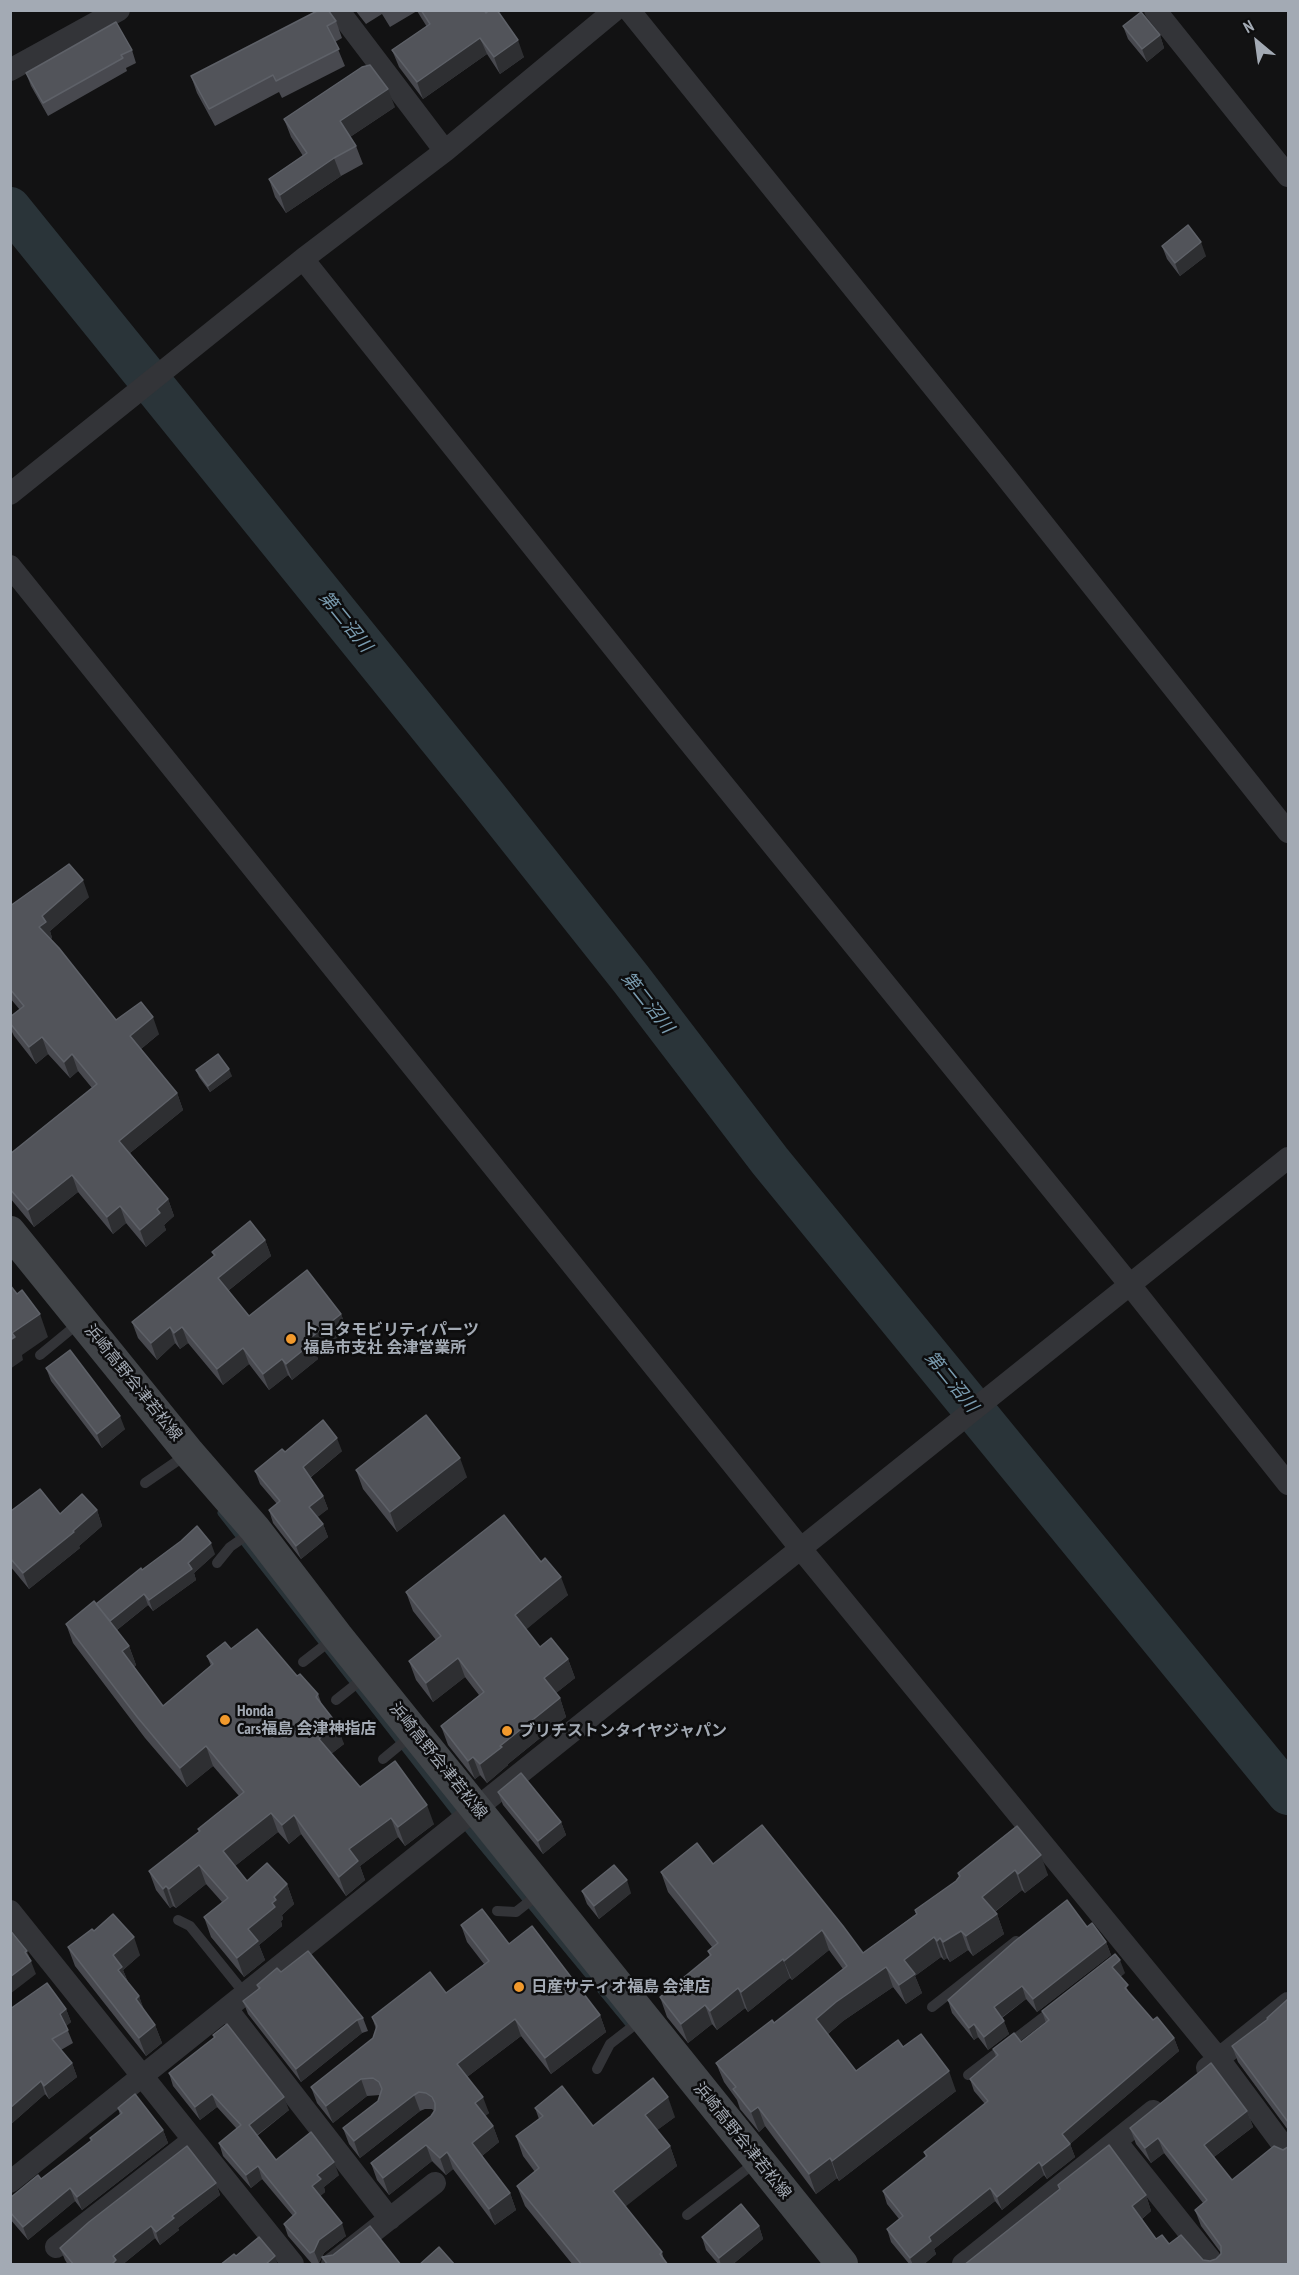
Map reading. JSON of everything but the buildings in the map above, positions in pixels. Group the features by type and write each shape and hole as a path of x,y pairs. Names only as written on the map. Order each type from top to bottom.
{"main road":[{"name":"浜崎高野会津若松線","path":"10,1232 82,1320 177,1462 255,1529 326,1644 358,1683 415,1733 473,1811 542,1891 842,2265"}],"street":[{"path":"10,70 119,10"},
{"path":"338,10 445,151"},
{"path":"10,494 303,259 445,151 615,10"},
{"path":"629,10 1288,832"},
{"path":"1155,10 1288,176"},
{"path":"303,259 668,717 1130,1285 1288,1484"},
{"path":"10,566 1076,1894 1219,2059 1288,2152"},
{"path":"10,2182 1288,1158"},
{"path":"10,1911 51,1979 142,2077 293,2265"},
{"path":"1191,2081 1288,2002"},
{"path":"227,2009 330,2142 367,2171 390,2219"},
{"path":"298,2101 316,2087"},
{"path":"963,2265 1172,2096"},
{"path":"330,2142 348,2128"},
{"path":"56,2247 193,2140"},
{"path":"1116,2141 1214,2265"},
{"path":"332,2265 435,2183"}],"lane":[{"path":"40,1355 82,1320"},
{"path":"145,1483 177,1462"},
{"path":"217,1563 230,1547 255,1529"},
{"path":"303,1662 326,1644"},
{"path":"336,1700 358,1683"},
{"path":"387,1756 415,1733"},
{"path":"497,1911 516,1912 542,1891"},
{"path":"178,1920 190,1926 245,1994"},
{"path":"932,2007 1025,1934"},
{"path":"968,2075 1067,1999"},
{"path":"597,2069 610,2044 644,2018"},
{"path":"687,2215 758,2160"}],"waterway":[{"name":"第二沼川","path":"10,208 481,790 631,979 770,1161 1288,1794"},
{"path":"221,1513 471,1833 631,2027"}],"place":[{"name":"トヨタモビリティパーツ 福島市支社 会津営業所","path":"291,1339"},
{"name":"Honda Cars福島 会津神指店","path":"225,1720"},
{"name":"ブリチストンタイヤジャパン","path":"507,1731"},
{"name":"日産サティオ福島 会津店","path":"519,1987"}]}
